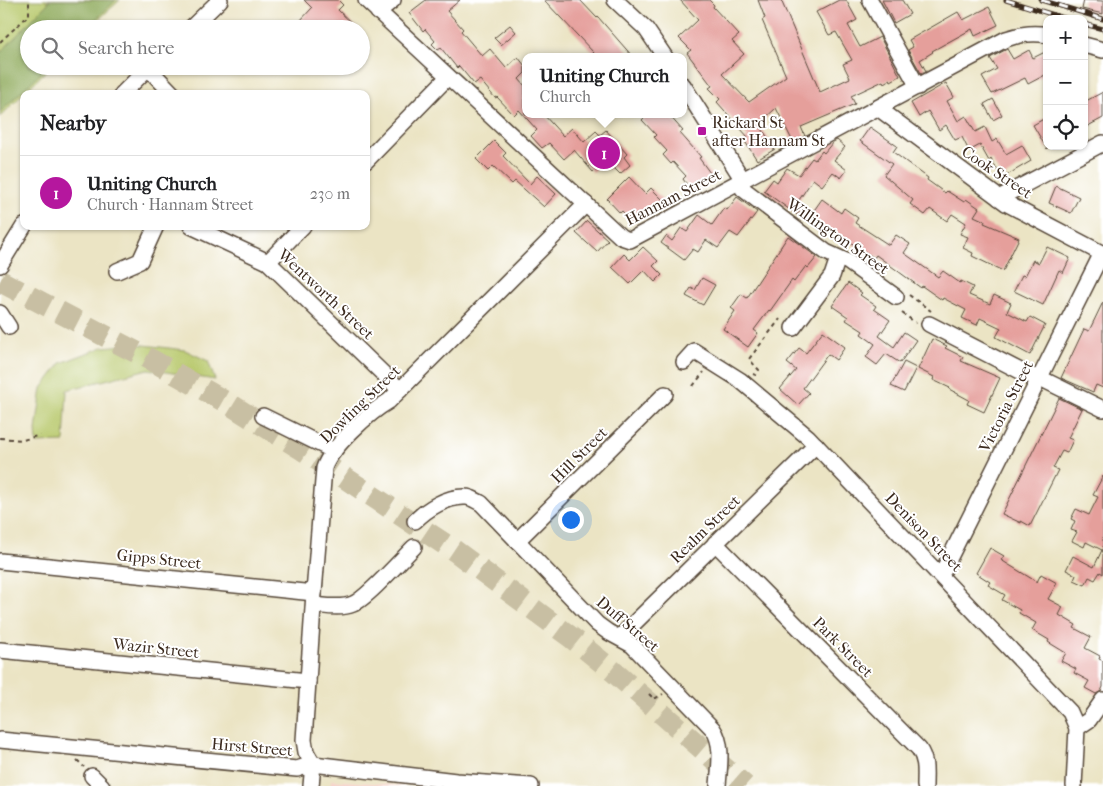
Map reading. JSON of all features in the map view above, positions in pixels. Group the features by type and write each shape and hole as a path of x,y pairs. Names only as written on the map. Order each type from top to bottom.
{"street":[{"path":"199,20 220,0"},
{"name":"Hannam Street","path":"366,0 447,78 621,237 630,240 742,182 1006,39 1022,34 1043,34"},
{"path":"378,12 393,0"},
{"path":"615,0 646,29 662,53"},
{"path":"870,0 918,87"},
{"path":"1088,46 1103,50"},
{"path":"126,90 141,75"},
{"path":"156,75 169,90"},
{"path":"370,157 447,78"},
{"name":"Willington Street","path":"687,92 741,177 743,189 826,252 848,262 896,297"},
{"name":"Cook Street","path":"878,108 999,198 1102,253"},
{"path":"999,198 1103,143"},
{"name":"Dowling Street","path":"311,786 313,764 306,752 304,740 324,468 327,461 348,436 400,390 586,204"},
{"path":"0,264 21,230"},
{"path":"117,271 140,261 154,230"},
{"name":"Wentworth Street","path":"200,230 268,262 400,390"},
{"path":"268,262 299,230"},
{"name":"Victoria Street","path":"941,574 1102,253"},
{"path":"793,328 832,276 838,258"},
{"path":"0,314 9,327"},
{"path":"928,322 1028,375 1040,378 1103,410"},
{"name":"Denison Street","path":"684,362 694,351 714,362 740,380 816,445 941,574 1070,712 1077,728"},
{"name":"Hill Street","path":"517,541 665,394"},
{"path":"263,416 334,451"},
{"name":"Realm Street","path":"620,637 816,445"},
{"name":"Duff Street","path":"415,522 423,513 450,498 468,497 481,503 597,624 632,645 713,729 718,736 720,746 718,786"},
{"name":"Park Street","path":"716,543 919,749 926,765 925,786"},
{"name":"Gipps Street","path":"0,561 314,599 336,607 353,604 364,596 414,547"},
{"name":"Wazir Street","path":"0,650 308,681"},
{"path":"1074,786 1077,728 1089,720 1103,700"},
{"name":"Hirst Street","path":"0,740 297,769 313,764 456,784 531,786"}],"path":[{"path":"24,20 29,15 29,0"},
{"path":"0,42 20,23"},
{"path":"914,299 928,322"},
{"path":"902,313 928,322"},
{"path":"756,375 759,370 749,359 780,319"},
{"path":"693,386 708,368"},
{"path":"0,438 23,440 40,435"},
{"path":"649,694 654,699 664,693"}],"shaded area":[{"path":"331,780 408,786 331,786"}],"green space":[{"path":"0,0 120,0 98,20 20,20 20,75 42,75 27,90 20,90 20,97 0,117"},
{"path":"48,0 116,0 95,20 32,20 48,3"},
{"path":"20,32 20,75 39,75 23,90 20,90 20,93 0,112 0,53"},
{"path":"136,344 185,350 208,361 215,380 148,369 67,390 64,442 37,443 36,430 42,388 61,363 103,347"}],"building":[{"path":"304,0 338,0 343,5 338,10 349,20 301,20 312,8"},
{"path":"426,0 460,0 447,11 463,29 461,31 482,56 490,49 506,68 518,57 522,62 522,76 519,79 522,82 522,113 519,110 514,115 497,97 495,98 480,80 474,84 459,66 457,68 441,48 438,50 432,44 435,41 425,29 423,31 409,13"},
{"path":"544,0 580,0 598,17 630,53 594,53"},
{"path":"680,0 709,0 714,5 713,7 739,35 732,41 744,54 722,74 749,102 786,76 762,20 765,18 758,0 781,0 820,92 850,78 843,64 852,60 836,32 829,35 816,12 839,0 846,0 857,20 848,25 860,47 880,37 900,76 891,81 890,79 884,83 883,81 851,96 855,104 801,127 805,136 793,142 776,108 759,124 775,149 757,160 744,140 748,137 717,102 720,99 709,88 712,86 687,53 691,50 679,38 698,20"},
{"path":"882,0 902,0 910,14 894,23"},
{"path":"1084,0 1103,1 1103,14 1082,9"},
{"path":"989,7 998,25 975,36 972,29 932,51 920,60 926,71 921,73 908,50 913,47 909,40 958,12 963,20"},
{"path":"510,25 516,32 501,45 494,38"},
{"path":"1007,49 1013,59 1029,50 1033,58 1043,53 1043,76 1028,84 1025,78 992,94 982,77 997,69 990,58"},
{"path":"946,83 954,97 947,101 958,121 966,116 975,132 985,127 992,142 997,139 1006,154 1022,145 1031,161 1002,178 980,145 969,151 962,137 955,140 946,125 939,130 928,111 919,117 911,103"},
{"path":"1103,92 1103,118 1088,126 1088,105 1088,100"},
{"path":"993,99 1002,115 993,120 984,104"},
{"path":"526,118 547,118 563,136 572,128 584,142 596,131 600,135 606,130 627,154 624,157 630,165 620,174 612,166 608,169 602,163 593,172 574,150 564,159 549,143 542,148 531,136 537,130"},
{"path":"644,118 672,118 683,131 680,133 701,157 699,158 713,177 692,192 683,179 686,176 673,162 671,164 663,155 667,151 642,120"},
{"path":"1043,119 1043,142 1033,125"},
{"path":"870,127 897,146 893,152 928,178 927,180 945,193 947,191 964,202 966,199 979,208 974,216 985,221 984,223 1019,238 1003,271 972,256 973,253 963,248 968,237 960,234 966,223 952,214 947,221 930,209 925,215 910,204 913,200 884,175 892,164 860,141"},
{"path":"837,140 845,147 834,160 847,170 841,178 833,172 822,186 813,179 797,203 803,207 797,215 764,191 773,179 777,182 787,168 799,175 812,158 815,160 822,151 824,153"},
{"path":"494,141 506,153 503,156 530,184 537,176 556,194 544,207 515,181 512,184 493,166 488,171 476,159"},
{"path":"629,177 645,194 651,188 663,200 649,214 646,210 634,223 622,211 620,213 607,199"},
{"path":"1056,186 1079,197 1071,213 1049,203"},
{"path":"737,197 757,212 738,237 730,232 718,248 706,240 698,252 693,249 684,260 661,243 666,236 672,241 681,228 687,232 699,215 712,225 724,208 727,210"},
{"path":"822,199 841,213 844,208 858,218 855,223 889,245 896,235 910,244 904,253 938,277 943,271 960,283 961,281 973,287 969,295 990,304 994,295 1011,303 1007,312 1027,322 1030,317 1045,325 1030,355 996,337 1001,328 980,318 977,325 962,318 966,310 943,298 942,300 922,286 921,288 876,255 874,258 828,230 810,216"},
{"path":"587,221 608,240 597,252 576,233"},
{"path":"788,236 817,257 808,268 806,266 794,282 792,280 769,310 754,330 758,333 748,347 723,329 735,311 731,308 741,294 747,298"},
{"path":"643,247 658,261 653,266 662,275 655,282 644,270 630,284 612,267 624,254 630,260"},
{"path":"1047,247 1070,258 1063,273 1059,270 1043,305 1014,291 1022,275 1025,276 1033,260 1039,263"},
{"path":"702,278 715,285 703,305 686,296 691,288 695,290"},
{"path":"848,283 862,293 860,295 876,306 874,309 890,320 879,336 894,347 904,332 916,340 900,363 886,354 877,365 866,357 875,344 861,334 863,331 846,320 848,317 832,306"},
{"path":"1103,302 1103,388 1096,385 1093,392 1061,378 1084,329 1089,331"},
{"path":"823,331 845,347 836,360 828,354 803,388 809,393 798,405 780,389 796,370 787,363 799,348 806,353"},
{"path":"932,339 963,357 961,361 1000,378 984,412 967,404 969,400 933,380 934,377 918,369"},
{"path":"904,362 916,368 904,392 891,386"},
{"path":"1059,398 1082,409 1068,438 1073,440 1067,453 1062,451 1053,468 1058,470 1030,526 1002,514"},
{"path":"1103,476 1103,574 1100,572 1095,580 1089,577 1085,585 1074,580 1076,575 1066,570 1073,556 1094,567 1102,550 1086,542 1084,547 1072,541 1077,532 1071,530 1075,521 1071,519 1076,509 1089,515 1098,497 1093,495"},
{"path":"990,548 1004,556 1001,560 1037,582 1041,574 1057,583 1048,599 1063,607 1059,615 1076,625 1074,628 1091,637 1085,648 1100,656 1099,659 1103,661 1103,687 1101,691 1096,694 1085,688 1089,681 1074,673 1076,669 1061,661 1066,653 1032,630 1036,623 1019,613 1020,610 1002,600 1005,595 988,585 990,582 976,573"}],"tunnel":[{"path":"0,281 155,362 231,405 303,450 455,551 572,638 614,672 745,786"}],"railway":[{"path":"1006,0 1054,15"},
{"path":"1041,0 1103,19"},
{"path":"1088,25 1103,29"}],"place":[{"name":"Rickard St after Hannam St","path":"702,131"},
{"name":"Uniting Church","path":"604,153"}]}
